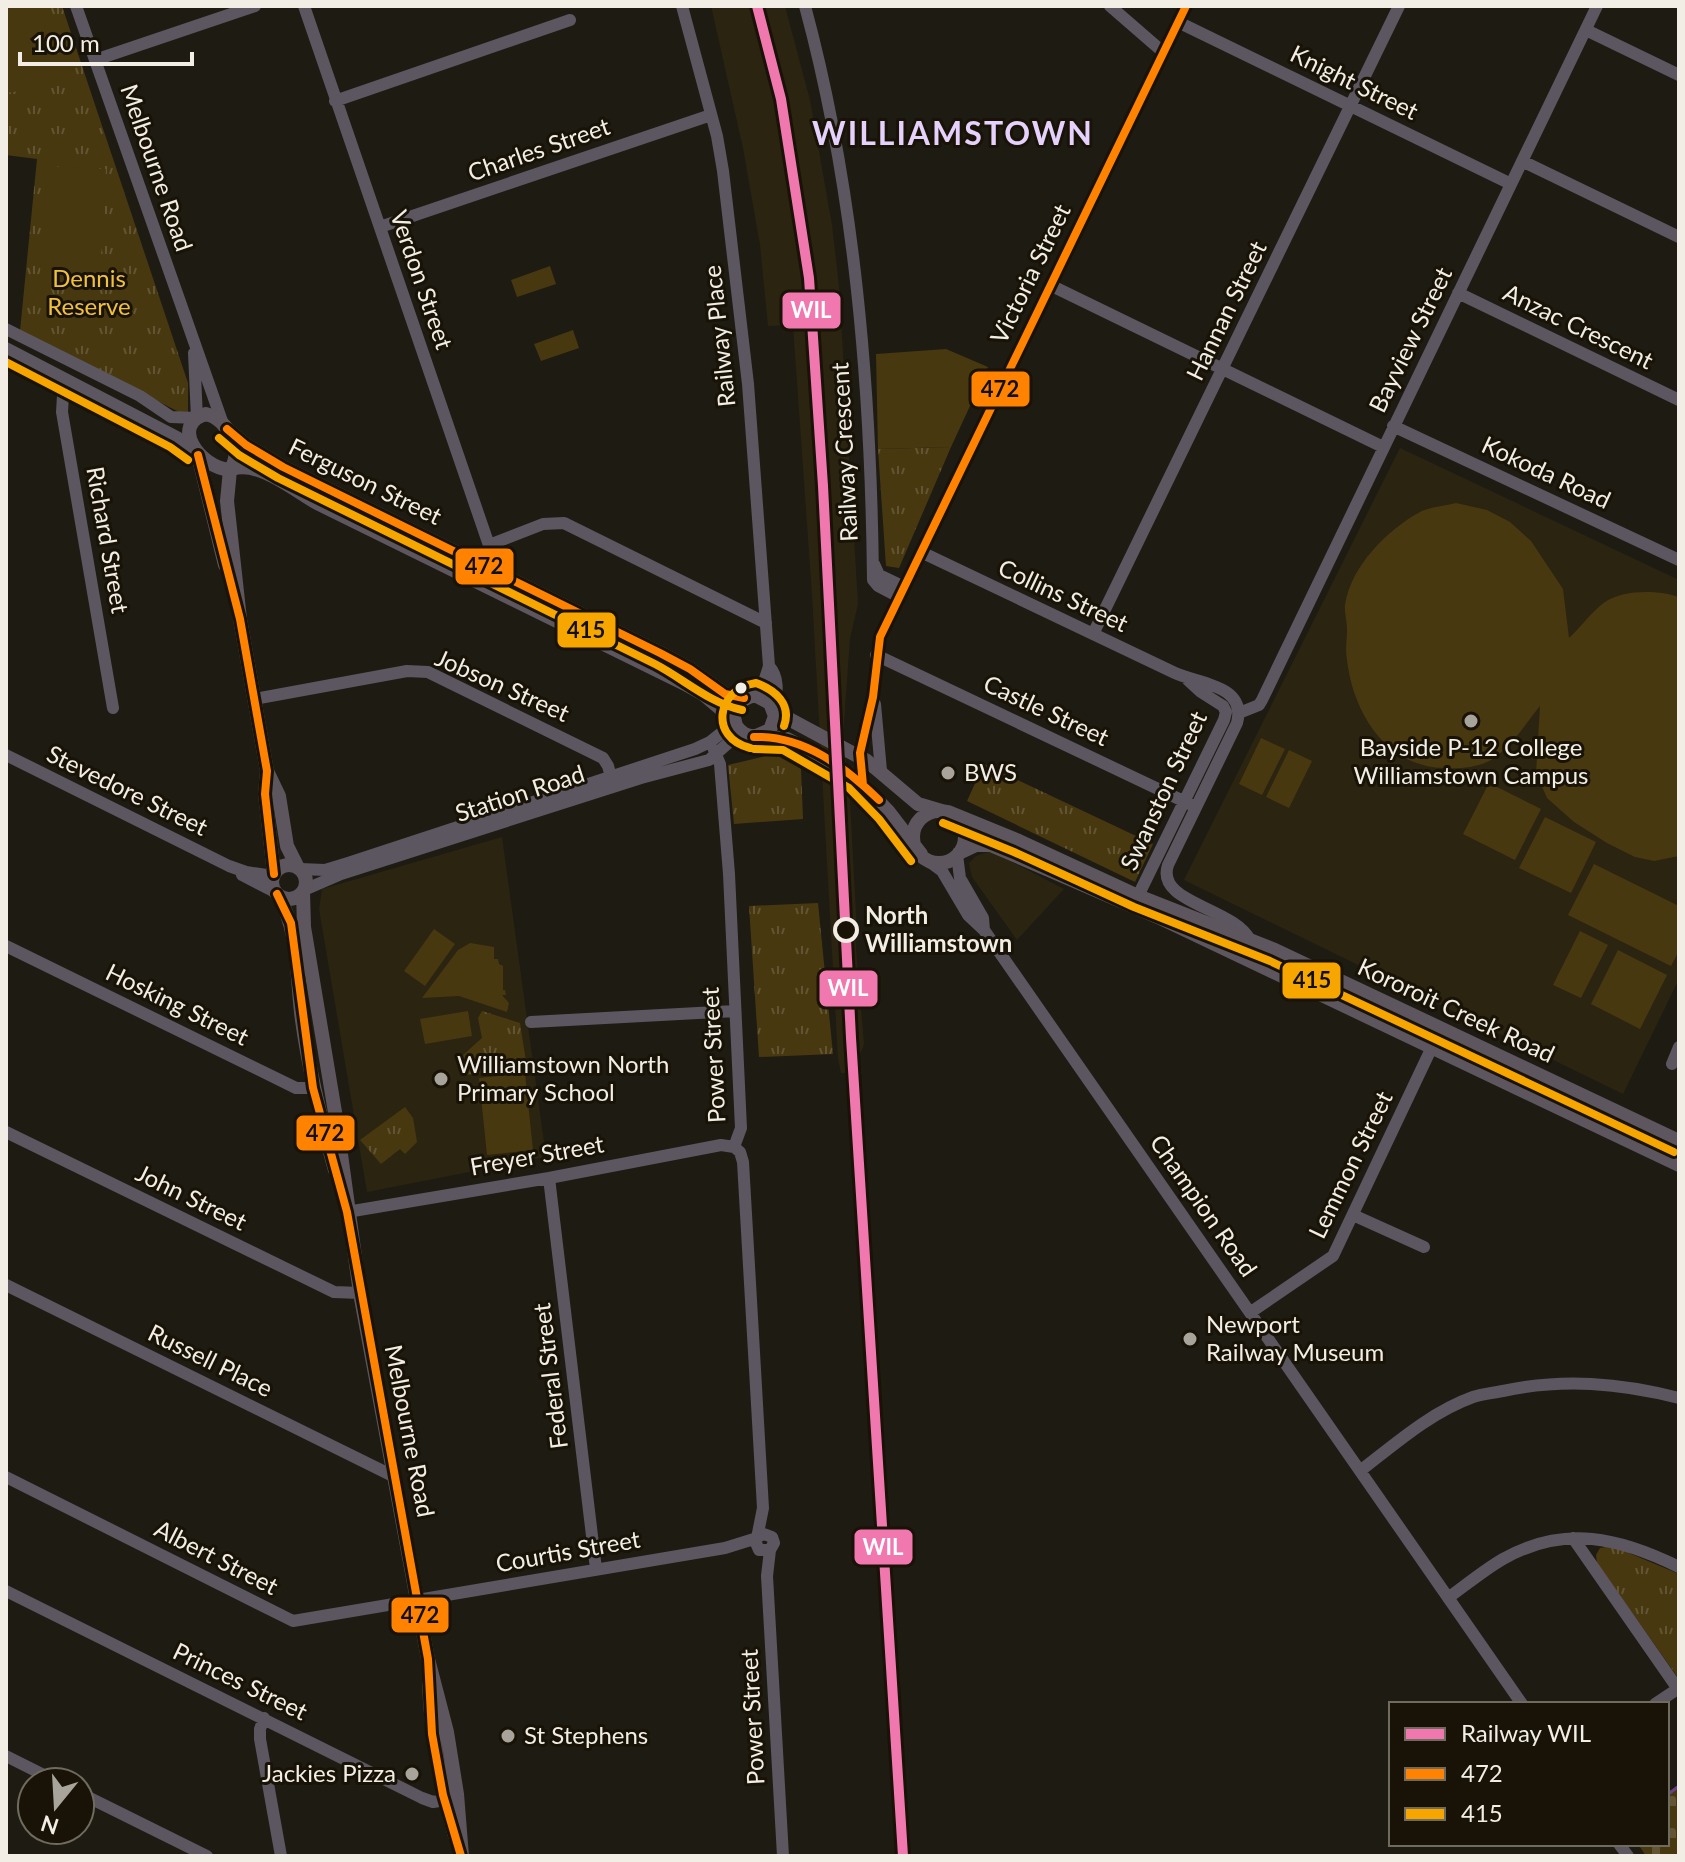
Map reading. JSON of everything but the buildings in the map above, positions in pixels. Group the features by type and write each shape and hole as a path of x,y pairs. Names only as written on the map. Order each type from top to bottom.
{"main road":[{"path":"240,619 190,434 196,418 209,415 225,427 235,447 227,501 240,619 267,771 265,794 276,893 290,899 303,891 305,877 287,846 279,796 267,771"},
{"name":"Ferguson Street","path":"225,427 246,445 283,467 682,665 725,694 765,698 773,707"},
{"path":"196,453 217,467 231,469"},
{"name":"Ferguson Street","path":"231,469 244,467 261,471 317,503 685,684 703,694 742,728"},
{"path":"484,585 492,569"},
{"path":"742,728 736,708 750,697"},
{"path":"742,728 765,734 775,719 773,707"},
{"path":"742,728 793,741 841,768 888,811 922,856 943,862 958,854 965,840 964,828 958,818 914,802 881,771 773,707"},
{"path":"922,856 914,840 917,824 929,813 946,812"},
{"name":"Kororoit Creek Road","path":"946,812 998,832 1138,896 1254,941 1679,1141"},
{"name":"Kororoit Creek Road","path":"958,854 976,845 996,847 1158,917 1679,1165"},
{"path":"273,875 286,865 299,869"},
{"name":"Melbourne Road","path":"303,891 304,927 331,1085 360,1293 428,1659 447,1732 451,1800 461,1856"},
{"name":"Melbourne Road","path":"276,893 292,929 313,1088 347,1212"},
{"path":"1254,941 1256,963"},
{"name":"Hosking Street","path":"313,1088 331,1085"}],"street":[{"name":"Melbourne Road","path":"76,6 193,344 206,371 225,427"},
{"path":"95,60 255,6"},
{"name":"Verdon Street","path":"304,6 489,545 492,569"},
{"name":"Railway Place","path":"682,6 723,171 736,271 756,477 769,666 763,687 750,697"},
{"name":"Railway Crescent","path":"805,6 830,110 849,233 862,348 875,583 902,592"},
{"path":"1110,6 1163,52"},
{"name":"Victoria Street","path":"863,785 860,757 873,697 880,637 1186,6"},
{"name":"Hannan Street","path":"1093,634 1399,6"},
{"name":"Bayview Street","path":"1233,707 1264,693 1597,6"},
{"path":"335,101 570,20"},
{"name":"Knight Street","path":"1178,22 1511,184"},
{"path":"1586,30 1679,75"},
{"name":"Charles Street","path":"380,227 711,115"},
{"path":"1522,161 1679,237"},
{"path":"1050,285 1383,447"},
{"name":"Anzac Crescent","path":"1458,293 1679,400"},
{"path":"6,329 140,396 171,417 196,418"},
{"name":"Melbourne Road","path":"193,344 196,418"},
{"path":"6,348 170,433 196,453"},
{"name":"Richard Street","path":"64,379 62,412 113,708"},
{"name":"Kokoda Road","path":"1393,426 1679,560"},
{"path":"489,545 543,524 564,523 766,623"},
{"name":"Collins Street","path":"921,552 1186,678 1201,692 1233,707"},
{"name":"Castle Street","path":"876,655 1190,805"},
{"name":"Railway Place","path":"769,666 774,671 777,690 773,707"},
{"name":"Jobson Street","path":"254,699 407,671 428,672 598,755 606,762 612,781"},
{"name":"Victoria Street","path":"873,697 879,727 881,771"},
{"name":"Swanston Street","path":"1233,707 1226,712 1190,805 1167,868 1168,885 1234,922 1254,941"},
{"name":"Station Road","path":"303,891 341,874 612,781 742,728"},
{"name":"Station Road","path":"612,781 717,756 742,728"},
{"name":"Power Street","path":"710,742 720,764 726,831 741,1128 734,1147 740,1152 743,1162 763,1508 762,1543 767,1576 783,1856"},
{"name":"Stevedore Street","path":"6,755 229,866 276,893"},
{"name":"Swanston Street","path":"1138,896 1190,805"},
{"name":"Station Road","path":"299,869 325,870 503,817"},
{"name":"Champion Road","path":"958,854 960,878 983,918 984,930"},
{"name":"Champion Road","path":"922,856 942,871 968,915 984,930 1521,1702"},
{"name":"Stevedore Street","path":"229,866 246,872 273,875"},
{"name":"Hosking Street","path":"6,946 296,1088 313,1088"},
{"path":"531,1022 735,1011"},
{"name":"Lemmon Street","path":"1251,1312 1333,1256 1432,1047"},
{"name":"John Street","path":"6,1132 337,1293 360,1293"},
{"name":"Freyer Street","path":"347,1212 724,1144 734,1147"},
{"name":"Federal Street","path":"549,1178 596,1569"},
{"path":"1353,1215 1424,1247"},
{"name":"Russell Place","path":"6,1285 395,1477"},
{"path":"1360,1471 1424,1423 1473,1397 1536,1384 1592,1382 1679,1398"},
{"name":"Albert Street","path":"6,1477 293,1621 418,1601"},
{"path":"1573,1538 1678,1688 1658,1702"},
{"path":"1448,1598 1503,1558 1540,1544 1573,1538 1619,1542 1679,1567"},
{"name":"Courtis Street","path":"418,1601 762,1543"},
{"name":"Princes Street","path":"6,1591 422,1798 433,1802 451,1800"},
{"path":"264,1718 260,1739 281,1856"},
{"path":"6,1756 26,1766"},
{"path":"96,1801 207,1856"}],"shaded area":[{"path":"711,6 785,6 810,100 832,225 839,286 858,604 850,639 843,736 850,800 855,936 864,1044 859,1057 862,1074 841,1073 838,1059 812,595 793,325 768,326 760,245 743,148"},
{"name":"Bayside P-12 College Williamstown Campus","path":"1400,448 1679,580 1679,979 1623,1094 1184,880"},
{"name":"Williamstown North Primary School","path":"502,837 546,1157 367,1192 319,909 322,889"},
{"path":"991,851 1064,889 1017,940 972,877 969,863 976,856"}],"green space":[{"name":"Dennis Reserve","path":"6,6 62,6 188,383 188,412 179,412 20,331 37,159 6,155"},
{"path":"6,6 42,6 53,86 6,93"},
{"path":"48,166 106,169 99,292 39,287"},
{"path":"550,266 556,284 517,297 511,280"},
{"path":"573,330 579,348 541,361 534,344"},
{"path":"946,349 988,367 951,447 878,449 876,354"},
{"path":"951,447 899,568 886,566 878,449"},
{"path":"1456,503 1487,510 1510,522 1531,541 1563,589 1569,638 1596,610 1613,598 1642,592 1679,597 1679,856 1654,861 1635,857 1574,822 1547,798 1536,773 1540,706 1499,755 1485,763 1461,768 1422,765 1404,758 1376,733 1365,716 1356,699 1346,656 1345,608 1349,591 1363,563 1395,529 1424,510"},
{"path":"1261,738 1285,749 1262,795 1239,784"},
{"path":"1289,750 1312,761 1289,808 1266,797"},
{"path":"774,754 801,769 803,819 734,824 728,765"},
{"path":"984,764 1153,844 1135,882 967,801"},
{"path":"1489,783 1541,809 1515,860 1463,834"},
{"path":"1545,817 1596,842 1571,893 1519,868"},
{"path":"1594,864 1679,906 1679,951 1671,966 1568,915"},
{"path":"818,903 833,1054 759,1057 749,906"},
{"path":"434,929 455,944 425,986 404,971"},
{"path":"1580,931 1608,945 1581,998 1553,985"},
{"path":"470,943 494,947 494,959 498,959 503,966 503,990 506,995 502,995 509,1003 507,1012 459,996 422,998 458,950"},
{"path":"1618,950 1667,975 1640,1029 1591,1004"},
{"path":"468,1011 472,1036 425,1044 420,1019"},
{"path":"482,1011 520,1023 527,1068 467,1075 463,1055 482,1038 478,1018"},
{"path":"525,1073 533,1150 487,1155 479,1078"},
{"path":"405,1107 413,1118 417,1142 405,1154 400,1149 381,1164 360,1140"},
{"path":"1612,1546 1679,1574 1679,1679 1597,1563 1596,1555 1600,1548"},
{"path":"1679,1787 1679,1856 1646,1856 1639,1846 1669,1846 1669,1794"}],"waterway":[{"path":"1669,1794 1679,1786"}],"rail line":[{"name":"WIL","path":"757,6 781,99 809,278 823,486 851,1038 903,1856"}],"transit line":[{"name":"472","path":"863,785 860,753 873,697 880,637 1186,6"},
{"name":"415","path":"6,362 170,447 188,460"},
{"name":"472","path":"227,429 246,445 283,467 660,653 690,669 725,694 744,698"},
{"name":"415","path":"219,438 239,455 278,478 655,664 719,702 742,710"},
{"name":"472","path":"198,455 240,619 267,771 265,794 274,874"},
{"name":"415","path":"750,748 737,743 723,725 723,714 732,694 756,683 770,690 784,705 784,726"},
{"name":"472","path":"754,737 789,741 822,755 879,800"},
{"name":"415","path":"754,749 783,750 849,788 879,819 911,861"},
{"name":"415","path":"943,823 1134,907 1270,961 1674,1152"},
{"name":"472","path":"277,894 291,923 313,1088 347,1212 428,1659 432,1734 443,1795 461,1856"}],"place":[{"name":"Bayside P-12 College Williamstown Campus","path":"1471,721"},
{"name":"BWS","path":"948,773"},
{"name":"North Williamstown","path":"846,930"},
{"name":"Williamstown North Primary School","path":"441,1079"},
{"name":"Newport Railway Museum","path":"1190,1339"},
{"name":"St Stephens","path":"508,1736"},
{"name":"Jackies Pizza","path":"412,1774"}],"district":[{"name":"WILLIAMSTOWN","path":"953,134"}]}
